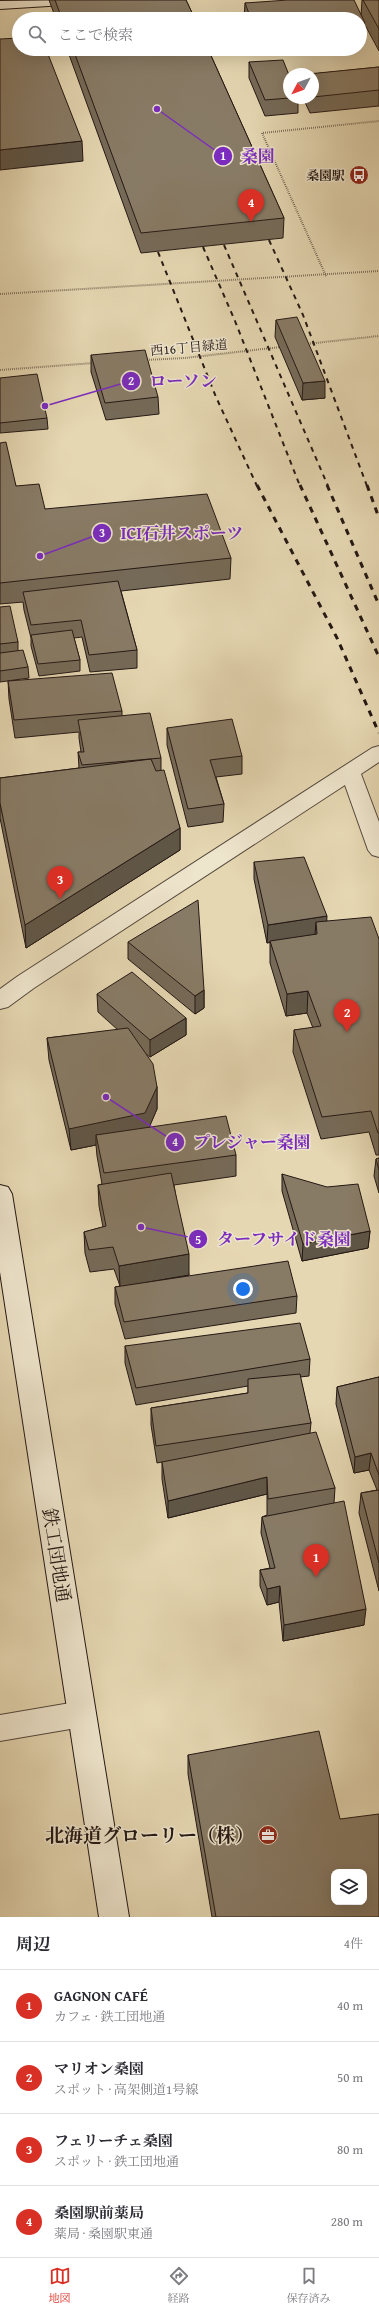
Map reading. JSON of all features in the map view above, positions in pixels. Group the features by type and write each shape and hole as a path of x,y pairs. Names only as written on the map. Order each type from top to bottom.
{"street":[{"path":"0,5 81,0"},
{"path":"0,1001 26,982 379,754"},
{"path":"350,772 379,850"},
{"name":"鉄工団地通","path":"0,1194 114,1917"},
{"path":"0,1728 82,1714"}],"path":[{"path":"326,276 262,133 379,121"},
{"path":"0,294 326,276 379,271"},
{"path":"301,345 379,336"},
{"name":"西16丁目緑道","path":"137,360 185,358 286,346"},
{"path":"0,370 98,362"}],"building":[{"path":"55,0 186,0 192,12 59,12"},
{"path":"288,0 354,0 360,12 248,12 245,3"},
{"path":"363,0 379,0 379,29"},
{"path":"12,38 12,56 49,56 82,141 0,150 0,39"},
{"path":"76,56 211,56 284,218 141,233"},
{"path":"283,60 286,68 283,68 283,98 265,100 249,62"},
{"path":"379,67 379,90 319,96 319,73"},
{"path":"297,317 325,381 303,383 276,320"},
{"path":"145,350 158,397 105,403 91,355"},
{"path":"37,374 47,418 0,423 0,378"},
{"path":"6,442 16,486 39,484 45,509 207,494 231,558 0,583 0,443"},
{"path":"118,581 137,650 89,655 81,620 31,625 23,592"},
{"path":"10,606 18,642 0,644 0,607"},
{"path":"72,630 80,660 38,664 31,635"},
{"path":"23,650 28,667 0,671 0,653"},
{"path":"112,673 122,711 14,720 8,681"},
{"path":"150,713 161,758 82,765 78,752 84,752 78,720"},
{"path":"232,719 242,756 210,760 224,804 188,809 167,728"},
{"path":"151,759 156,771 164,770 180,828 25,925 0,803 0,778"},
{"path":"304,857 327,916 268,925 254,862"},
{"path":"198,900 204,990 195,996 128,942"},
{"path":"371,917 379,939 379,1133 371,1111 322,1117 294,1030 321,1026 308,991 287,994 270,941 317,934 316,922"},
{"path":"132,972 186,1018 150,1040 97,994"},
{"path":"128,1028 153,1064 157,1087 145,1113 69,1129 47,1038"},
{"path":"226,1116 236,1155 104,1173 96,1135"},
{"path":"379,1158 379,1170 376,1159"},
{"path":"171,1173 189,1254 119,1266 113,1247 89,1250 84,1232 106,1226 98,1185"},
{"path":"282,1174 327,1187 358,1184 370,1231 303,1244"},
{"path":"288,1261 297,1296 124,1322 115,1287"},
{"path":"300,1323 310,1359 136,1388 125,1346"},
{"path":"300,1374 311,1423 156,1446 151,1408 248,1393 248,1379"},
{"path":"379,1377 379,1475 371,1453 355,1457 337,1387"},
{"path":"316,1432 335,1488 268,1499 267,1477 168,1501 162,1462"},
{"path":"379,1490 379,1563 361,1493"},
{"path":"344,1501 366,1609 284,1625 280,1586 267,1589 260,1570 275,1568 262,1517"},
{"name":"北海道グローリー（株）","path":"319,1731 340,1819 379,1814 379,1917 216,1917 188,1755"}],"railway":[{"path":"269,240 303,315 367,486"},
{"path":"224,245 328,486"},
{"path":"203,247 235,321 300,486"},
{"path":"158,252 216,397 257,486"},
{"path":"257,485 337,638 379,733"},
{"path":"300,485 379,657"},
{"path":"327,485 379,605"},
{"path":"367,485 379,518"}],"place":[{"name":"桑園","path":"157,109"},
{"name":"桑園駅","path":"359,175"},
{"name":"桑園駅前薬局","path":"251,222"},
{"name":"ローソン","path":"45,406"},
{"name":"ICI石井スポーツ","path":"40,556"},
{"name":"フェリーチェ桑園","path":"60,899"},
{"name":"マリオン桑園","path":"347,1032"},
{"name":"プレジャー桑園","path":"106,1097"},
{"name":"ターフサイド桑園","path":"141,1227"},
{"name":"GAGNON CAFÉ","path":"316,1577"},
{"name":"北海道グローリー（株）","path":"268,1835"}]}
